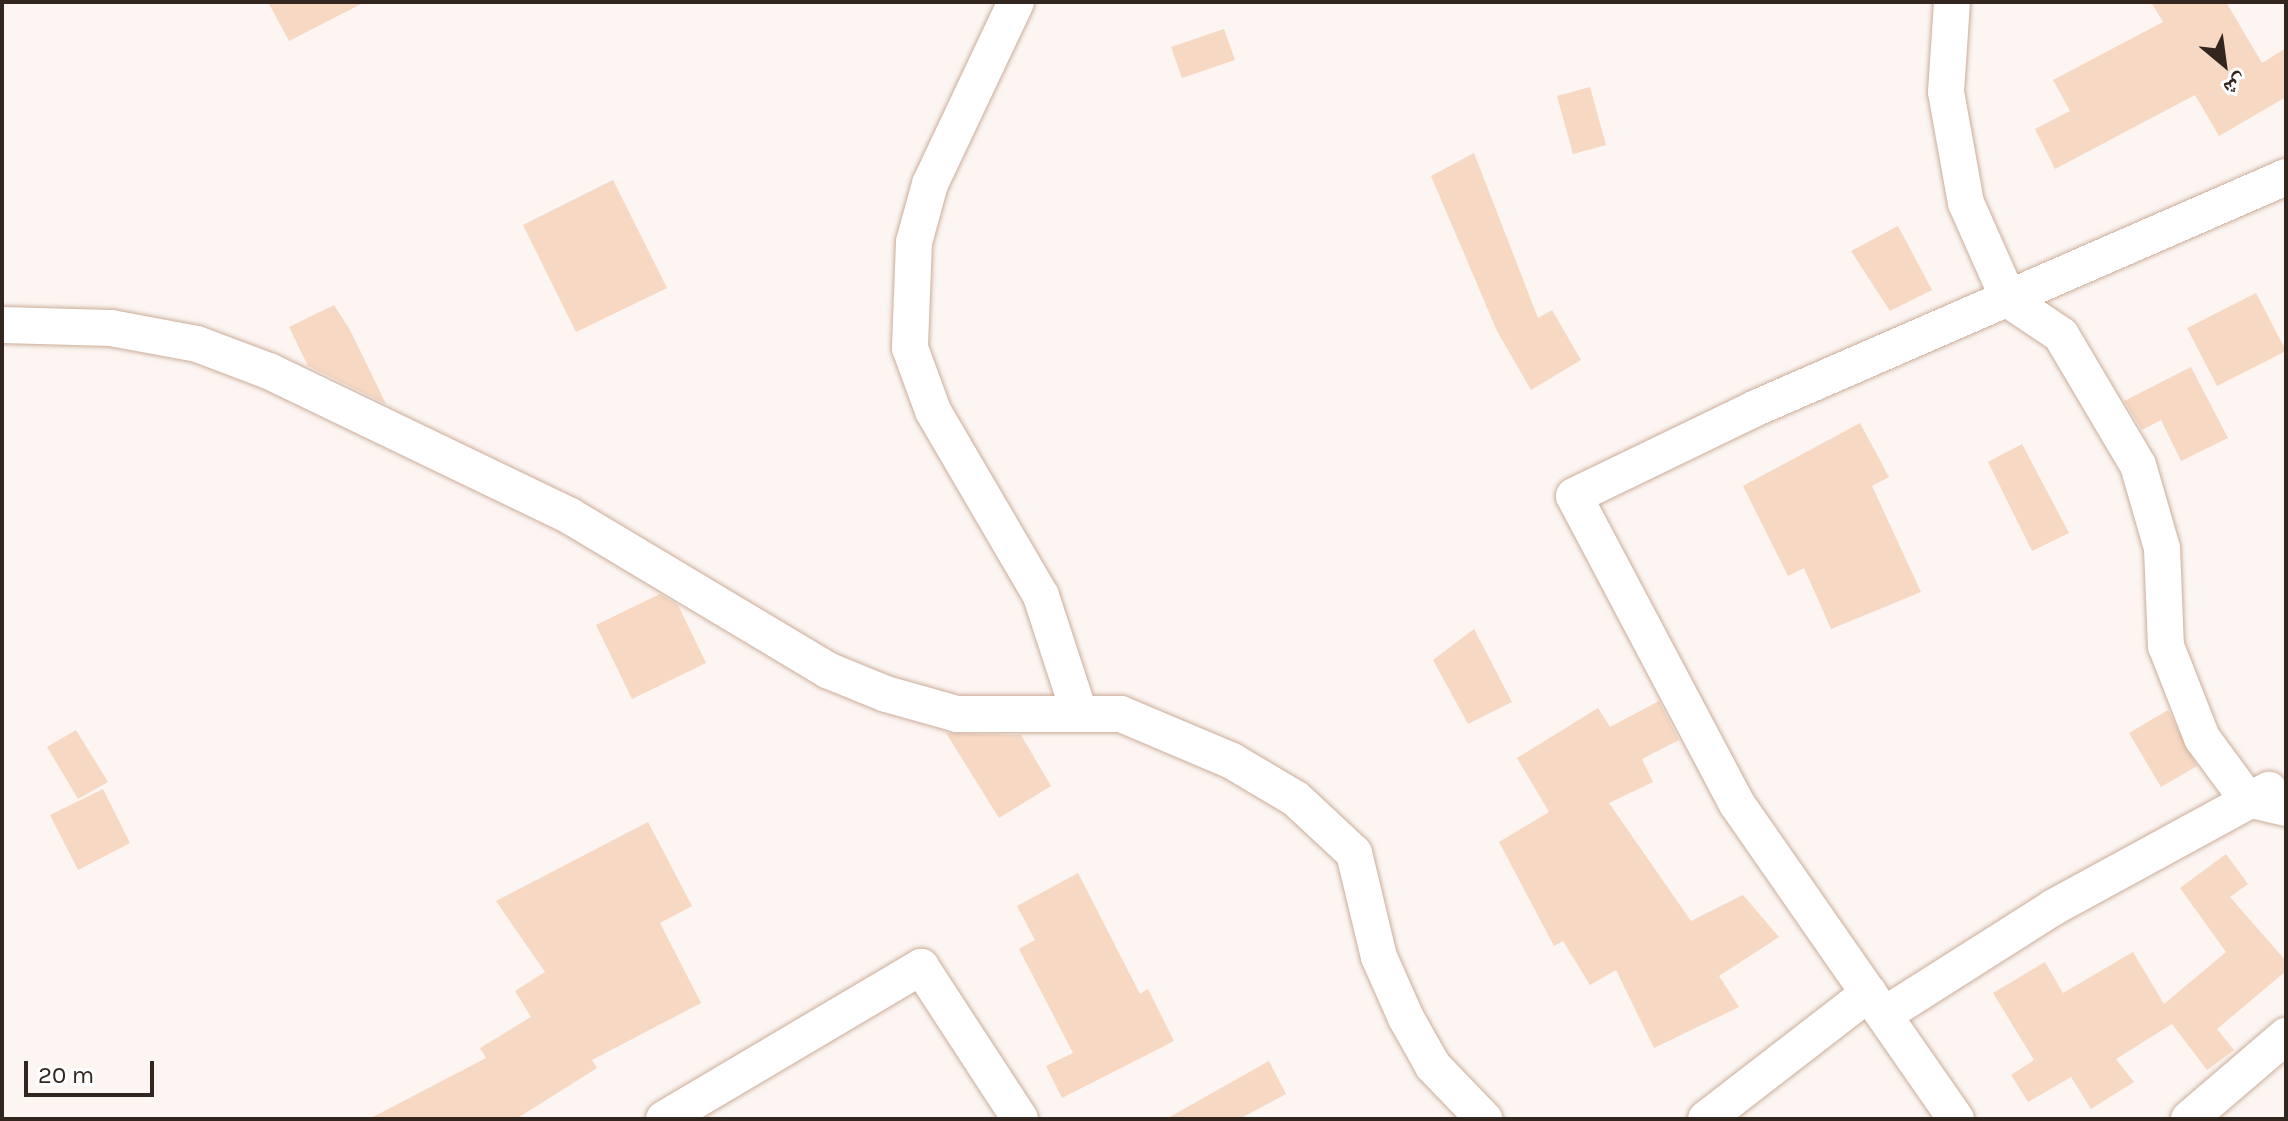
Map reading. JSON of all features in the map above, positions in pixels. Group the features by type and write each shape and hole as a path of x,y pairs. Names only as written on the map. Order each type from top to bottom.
{"street":[{"path":"1016,2 930,184 914,242 910,348 933,411 1041,596 1079,712"},
{"path":"1952,2 1948,129 1966,203 2009,300 2061,335 2138,465 2162,548 2166,646 2202,738 2247,799 2286,808"},
{"path":"1956,1119 1737,804 1574,496 1756,408 2286,177"},
{"path":"2,325 111,328 197,344 271,372 570,516 827,670 886,694 957,714 1079,712 1164,726 1335,829 1354,853 1379,957 1406,1018 1433,1066 1484,1119"},
{"path":"1706,1119 1876,1004 2247,799 2286,783"},
{"path":"664,1119 921,967 1020,1119"},
{"path":"2189,1119 2286,1036"}],"building":[{"path":"268,2 365,2 289,41"},
{"path":"2151,2 2226,2 2262,63 2286,48 2286,97 2219,136 2195,95 2055,169 2035,129 2070,111 2053,80 2163,22"},
{"path":"1224,29 1235,60 1182,78 1171,47"},
{"path":"1590,87 1606,145 1573,154 1557,96"},
{"path":"1474,153 1538,318 1552,310 1581,360 1531,390 1497,331 1431,176"},
{"path":"613,180 667,288 576,332 523,225"},
{"path":"1898,226 1932,290 1890,311 1851,251"},
{"path":"2256,293 2286,351 2217,386 2187,328"},
{"path":"334,305 350,330 386,404 308,366 289,327"},
{"path":"2191,367 2228,438 2181,461 2161,420 2142,430 2124,401"},
{"path":"1860,423 1889,477 1872,486 1921,592 1831,629 1804,568 1788,576 1743,486"},
{"path":"2022,444 2069,533 2032,551 1988,462"},
{"path":"660,594 678,605 706,663 632,699 596,625"},
{"path":"1474,629 1512,702 1468,724 1433,660"},
{"path":"1659,701 1679,740 1642,759 1653,782 1609,803 1691,921 1743,895 1779,937 1719,976 1739,1007 1654,1048 1616,970 1590,985 1563,941 1554,946 1499,842 1549,812 1517,758 1598,708 1610,727"},
{"path":"2168,710 2197,766 2161,787 2129,733"},
{"path":"76,730 108,782 78,799 47,747"},
{"path":"946,733 1021,735 1051,786 999,818"},
{"path":"103,789 130,843 78,870 50,815"},
{"path":"648,822 692,906 660,923 701,1003 592,1060 597,1068 516,1119 369,1119 486,1058 480,1048 531,1017 515,991 545,972 496,901"},
{"path":"2226,854 2248,884 2230,897 2286,961 2286,971 2217,1029 2234,1050 2207,1070 2172,1024 2116,1059 2134,1082 2091,1109 2071,1077 2028,1102 2011,1075 2034,1060 1993,993 2045,962 2063,993 2133,952 2164,1004 2226,952 2180,888"},
{"path":"1078,873 1140,994 1148,989 1174,1041 1062,1098 1046,1066 1073,1053 1019,949 1035,940 1017,906"},
{"path":"1269,1061 1286,1094 1239,1119 1166,1119"}]}
